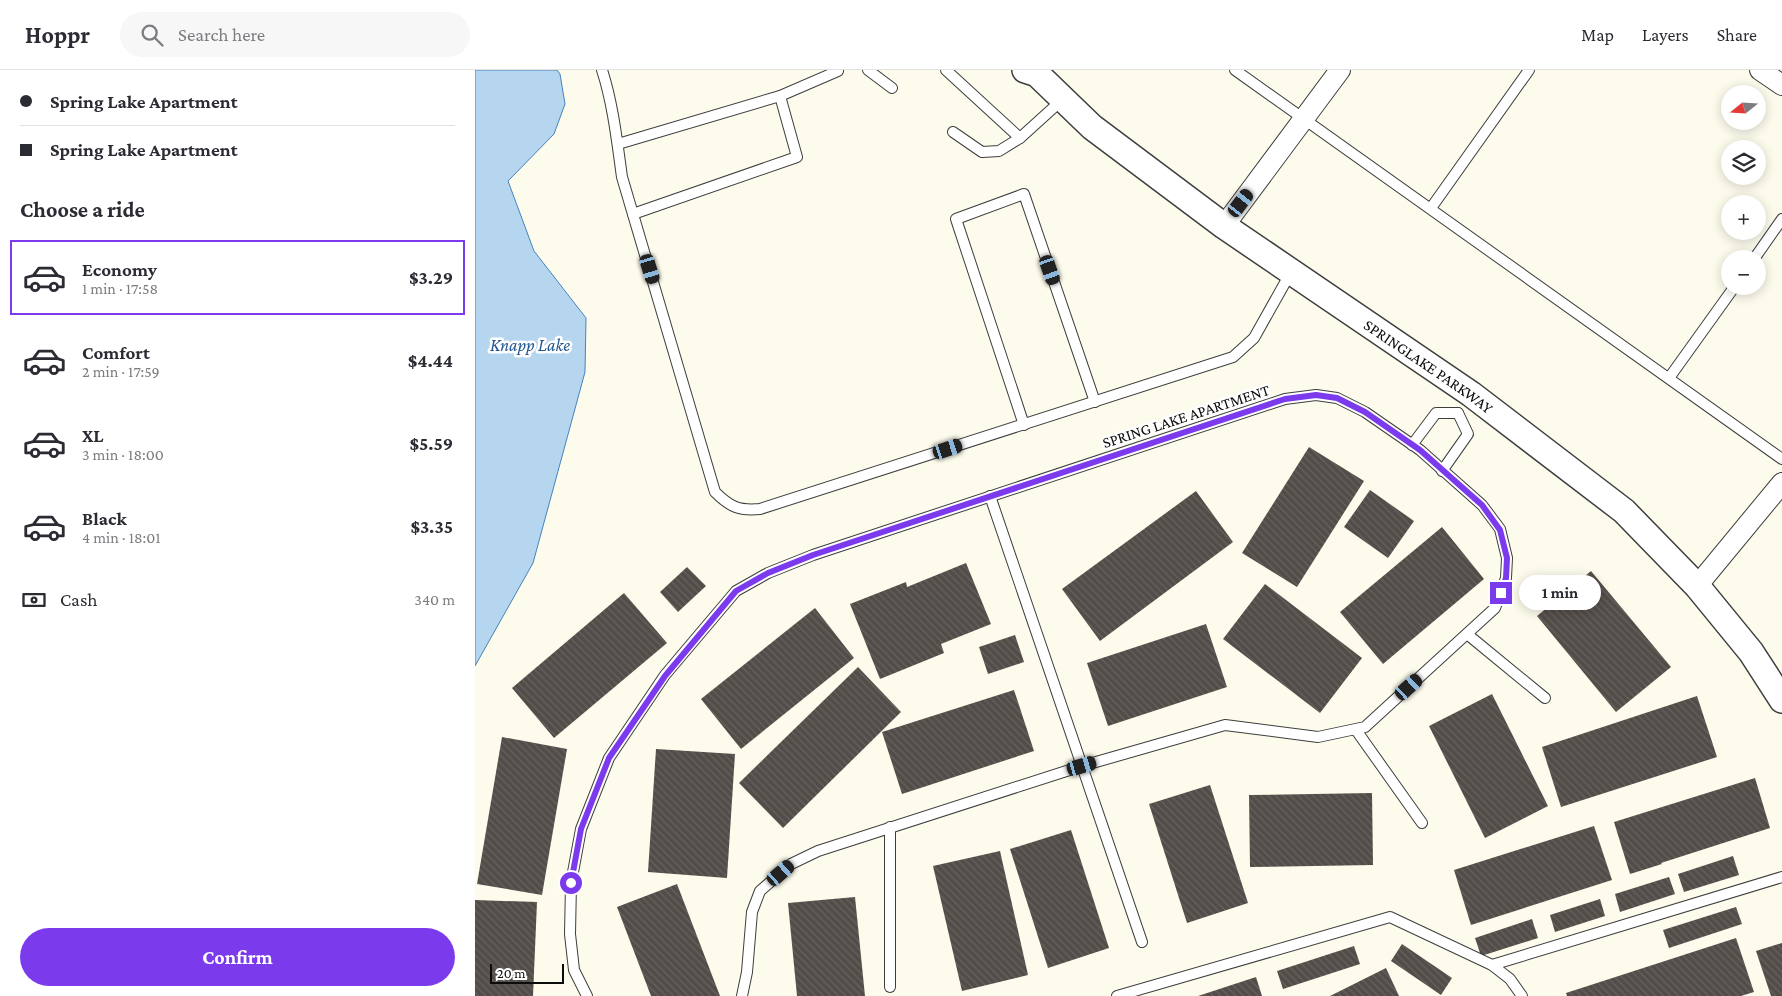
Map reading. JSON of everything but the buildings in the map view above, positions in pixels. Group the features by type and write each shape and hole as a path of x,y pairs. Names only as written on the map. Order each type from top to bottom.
{"street":[{"path":"1225,226 1340,70"},
{"path":"1761,70 1782,85"},
{"name":"SPRINGLAKE PARKWAY","path":"1033,71 1092,127 1225,226 1292,272 1464,404 1624,511 1697,586 1751,652 1782,700"},
{"path":"1697,586 1779,492"}],"lane":[{"path":"601,70 606,84 618,144 622,177 715,492 727,504 745,510 760,510 1233,357 1254,338 1292,272"},
{"path":"618,144 780,96 839,70"},
{"path":"868,70 892,88"},
{"path":"946,70 1020,138"},
{"path":"1235,70 1782,459"},
{"path":"1431,208 1529,70"},
{"path":"633,214 797,157 780,96"},
{"path":"953,132 982,152 999,151 1020,138 1063,99"},
{"path":"1024,425 956,219 1024,194 1095,402"},
{"path":"1760,250 1782,219"},
{"path":"1669,378 1729,295"},
{"name":"SPRING LAKE APARTMENT","path":"587,996 574,970 570,934 571,883 581,829 609,758 665,676 736,591 768,573 813,555 1285,399 1316,395 1337,398 1365,412 1412,445 1482,505 1500,530 1507,558 1506,578 1495,608 1365,727 1318,737 1225,725 1082,766 817,851 791,864 760,891 752,912 747,972 742,996"},
{"path":"1412,445 1436,413 1464,404 1468,434 1443,471"},
{"path":"989,496 1142,942"},
{"path":"1467,634 1545,698"},
{"path":"1356,730 1422,823"},
{"path":"890,827 890,987"},
{"path":"1492,965 1782,877"},
{"path":"1117,996 1390,917 1492,965 1510,979 1523,996"}],"water":[{"name":"Knapp Lake","path":"475,70 557,70 560,74 565,104 554,134 508,181 534,251 586,318 585,372 533,563 475,666"}],"route":[{"path":"571,883 581,829 609,758 665,676 736,591 768,573 813,555 1285,399 1316,395 1337,398 1365,412 1420,450 1482,505 1500,530 1507,558 1506,578 1501,593"}]}
